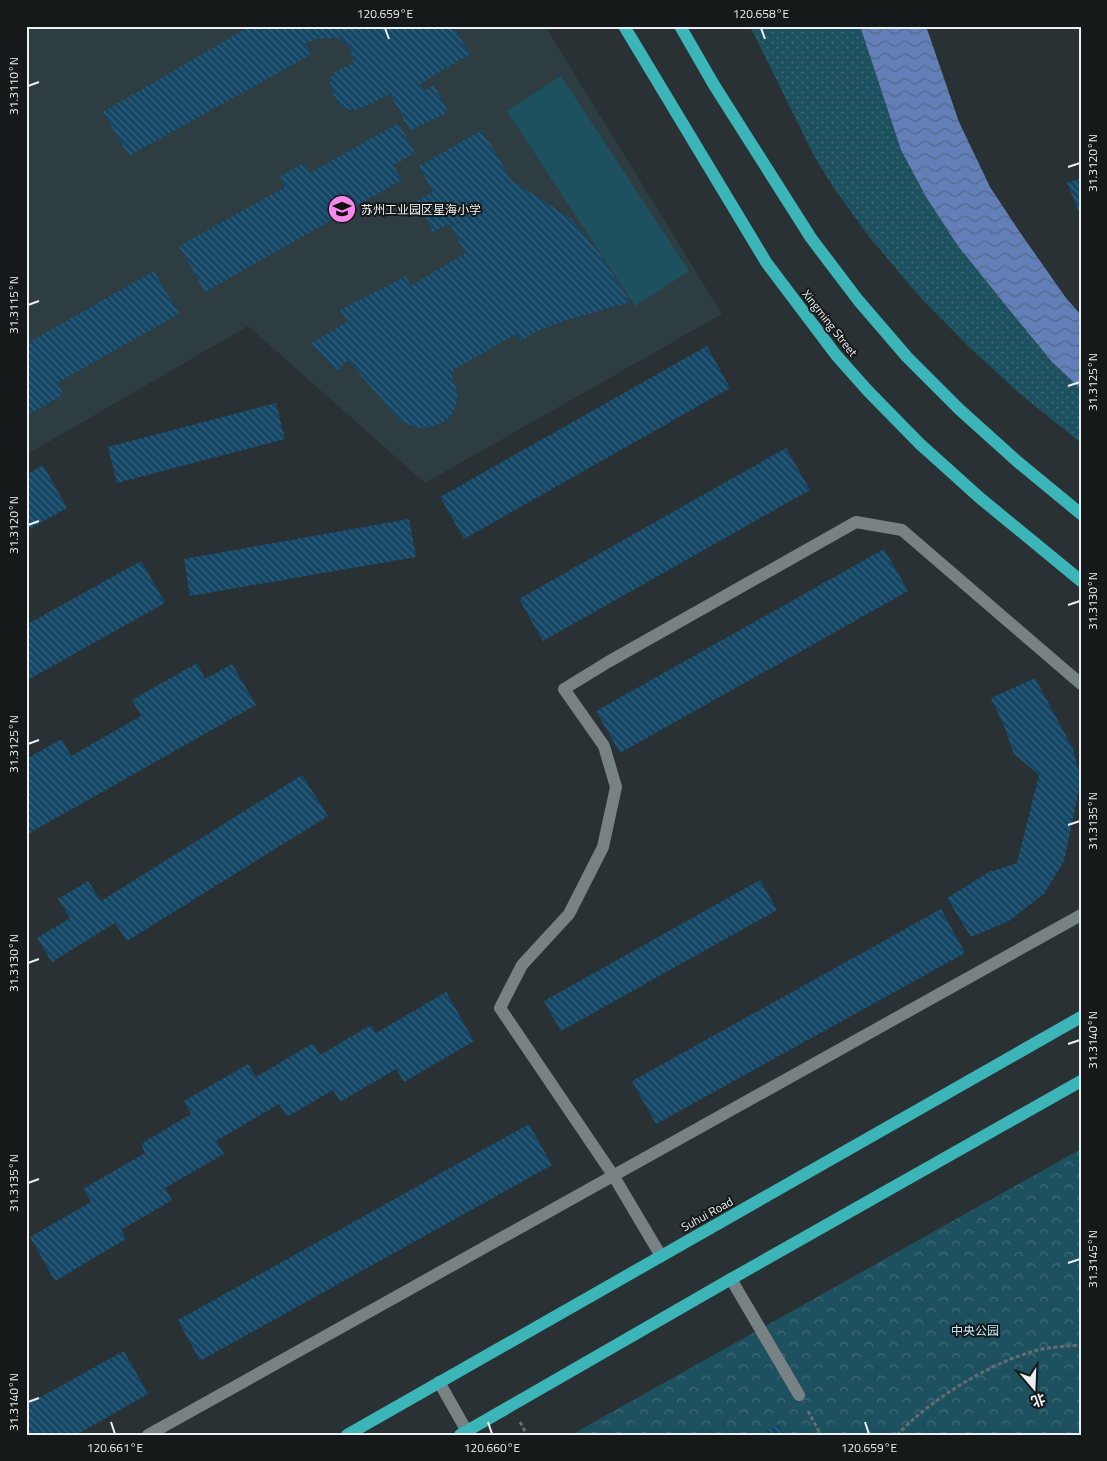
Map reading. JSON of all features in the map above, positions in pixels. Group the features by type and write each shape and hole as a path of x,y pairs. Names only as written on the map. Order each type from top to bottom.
{"main road":[{"name":"Xingming Street","path":"624,26 766,262 836,355 920,444 980,498 1081,581"},
{"path":"680,26 714,85 811,238 858,300 907,357 959,409 1019,463 1081,514"},
{"name":"Suhui Road","path":"347,1435 1081,1017"},
{"path":"465,1434 730,1278 1081,1081"}],"street":[{"path":"660,1256 613,1175 500,1008 522,965 569,914 602,847 616,788 604,746 564,689 608,662 856,522 902,530 1081,684"},
{"path":"148,1435 1081,915"},
{"path":"730,1278 799,1395"},
{"path":"439,1382 465,1434"}],"path":[{"path":"897,1435 924,1410 992,1368 1024,1354 1081,1345"},
{"path":"799,1395 822,1435"}],"shaded area":[{"name":"苏州工业园区星海小学","path":"26,26 545,26 722,314 425,483 248,326 26,455"}],"green space":[{"path":"750,26 860,26 901,150 926,197 958,246 1007,307 1052,362 1081,389 1081,443 1019,393 968,346 918,295 871,239 835,190 814,156"},
{"path":"561,76 689,271 635,306 507,111"},
{"name":"中央公园","path":"1081,1149 1081,1435 571,1435"}],"water":[{"path":"860,26 926,26 959,122 990,187 1066,298 1081,315 1081,389 1052,362 1007,307 958,246 926,197 901,150"}],"building":[{"path":"250,26 260,26 263,31 273,26 453,26 470,54 420,84 424,91 434,85 448,112 410,131 390,94 355,110 344,109 336,100 330,84 331,77 335,72 353,63 351,50 339,39 317,39 305,43 312,54 129,156 103,112"},
{"path":"398,123 415,153 393,165 402,180 205,292 179,246 285,187 279,177 304,163 310,173"},
{"path":"482,130 511,180 571,219 597,250 630,302 564,321 537,331 521,341 516,334 453,370 452,377 458,394 455,408 448,419 435,426 418,428 404,423 393,413 348,360 337,371 310,344 348,321 340,310 406,276 411,286 465,253 450,224 433,232 417,200 433,192 419,166"},
{"path":"1081,178 1081,217 1067,183"},
{"path":"154,271 179,314 57,383 63,395 26,416 26,344"},
{"path":"707,346 730,388 464,539 440,497"},
{"path":"276,403 285,439 117,483 108,447"},
{"path":"786,448 810,490 543,641 519,599"},
{"path":"43,465 67,508 26,531 26,475"},
{"path":"409,519 416,557 190,596 184,559"},
{"path":"884,549 908,591 620,753 596,711"},
{"path":"141,561 165,603 26,681 26,625"},
{"path":"197,663 205,679 232,664 256,705 26,835 26,759 62,739 71,756 141,716 132,700"},
{"path":"1035,678 1073,749 1081,780 1064,861 1044,894 1009,921 971,937 947,898 989,872 1017,863 1039,775 1014,754 991,698"},
{"path":"302,775 328,816 127,941 115,923 52,962 37,938 70,918 58,899 88,881 101,901"},
{"path":"760,880 777,910 561,1031 544,1001"},
{"path":"941,909 965,953 656,1124 632,1081"},
{"path":"446,992 474,1041 404,1082 396,1069 340,1102 333,1090 287,1117 279,1104 216,1141 224,1154 165,1188 172,1200 121,1230 126,1239 55,1281 30,1237 91,1202 83,1189 145,1153 141,1144 191,1114 184,1101 248,1064 256,1077 313,1043 320,1055 371,1025 376,1033"},
{"path":"529,1124 552,1165 200,1361 178,1320"},
{"path":"124,1351 148,1394 76,1435 26,1435 26,1405"},
{"path":"778,1424 784,1435 759,1435"}],"place":[{"name":"苏州工业园区星海小学","path":"342,209"}]}
